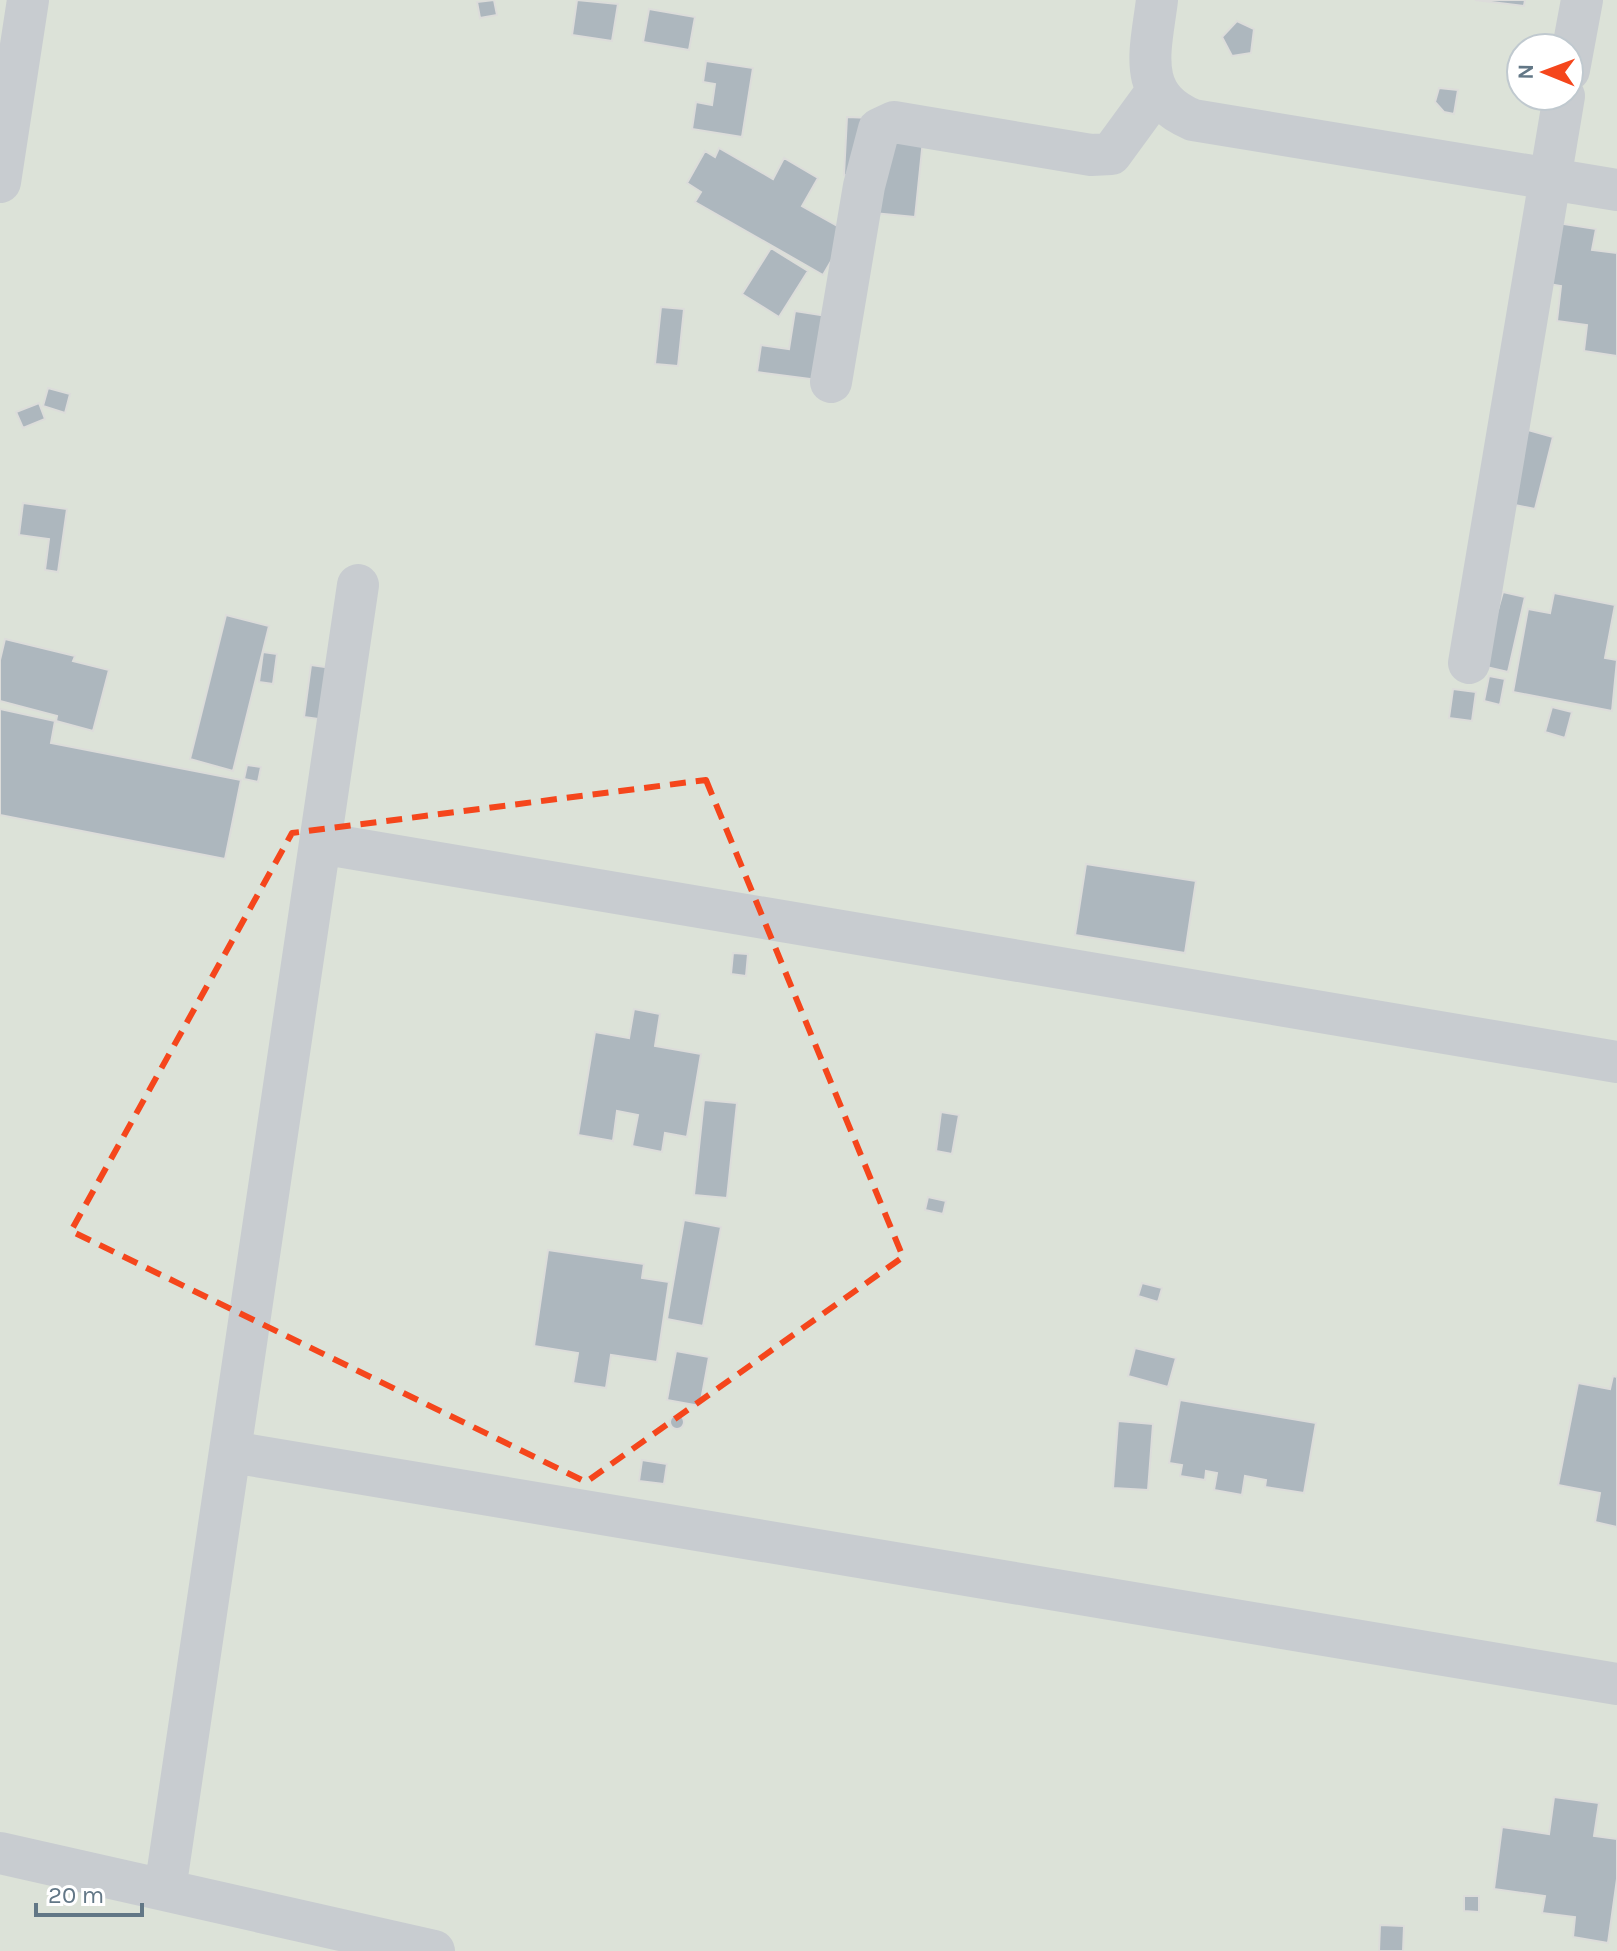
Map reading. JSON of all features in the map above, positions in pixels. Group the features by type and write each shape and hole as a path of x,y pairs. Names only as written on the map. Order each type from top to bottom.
{"street":[{"path":"0,182 28,0"},
{"path":"1157,0 1150,64 1157,91 1175,113 1193,120 1617,190"},
{"path":"1576,32 1582,0"},
{"path":"831,382 864,186 879,129 894,122 1091,155 1111,154 1157,91"},
{"path":"1469,663 1561,112"},
{"path":"165,1890 358,585"},
{"path":"320,843 1617,1062"},
{"path":"232,1452 1617,1684"},
{"path":"0,1853 434,1951"}],"highlighted area":[{"path":"706,780 903,1257 586,1482 71,1231 292,833"}],"shaded area":[{"path":"0,0 1617,0 1617,1951 0,1951"}],"building":[{"path":"494,0 497,15 480,18 477,2"},
{"path":"577,0 618,4 612,41 572,35"},
{"path":"1475,0 1525,0 1524,6"},
{"path":"649,9 695,17 689,50 643,42"},
{"path":"1237,21 1254,29 1251,53 1232,56 1222,37"},
{"path":"706,61 753,68 742,137 692,129 696,102 712,105 715,84 703,82"},
{"path":"1439,88 1458,90 1454,114 1444,112 1435,102"},
{"path":"847,117 872,118 868,177 844,175"},
{"path":"887,136 923,140 915,217 863,212"},
{"path":"719,148 773,179 784,158 818,178 802,206 848,232 823,275 695,202 701,192 687,183 705,151 715,157"},
{"path":"1551,222 1596,229 1592,250 1617,253 1617,356 1584,351 1587,325 1557,321 1561,286 1543,283"},
{"path":"771,248 808,271 779,317 742,294"},
{"path":"661,307 684,309 678,366 655,364"},
{"path":"795,311 827,316 818,380 757,372 761,345 789,349"},
{"path":"48,388 70,394 65,413 43,406"},
{"path":"39,403 45,419 23,428 16,412"},
{"path":"1528,430 1553,437 1535,509 1510,504"},
{"path":"23,503 67,509 58,572 45,570 49,539 19,535"},
{"path":"1503,592 1525,597 1508,672 1482,666"},
{"path":"1554,593 1615,605 1605,658 1617,660 1612,711 1513,692 1528,609 1550,613"},
{"path":"226,615 269,626 233,771 190,759"},
{"path":"5,639 75,656 73,661 109,670 93,731 56,721 57,716 0,701 0,660"},
{"path":"263,652 277,654 273,684 259,682"},
{"path":"311,665 332,668 326,720 304,717"},
{"path":"1489,676 1505,679 1500,705 1484,701"},
{"path":"1453,689 1476,692 1472,721 1449,718"},
{"path":"1552,707 1572,712 1565,738 1545,732"},
{"path":"0,709 55,721 51,743 241,780 225,859 0,815"},
{"path":"247,765 261,767 258,782 244,779"},
{"path":"1086,864 1196,881 1185,953 1075,935"},
{"path":"733,953 748,954 746,976 731,974"},
{"path":"634,1009 660,1014 655,1046 701,1054 687,1137 665,1133 662,1152 632,1146 638,1115 617,1111 613,1141 578,1135 595,1032 629,1038"},
{"path":"704,1100 737,1103 727,1198 694,1195"},
{"path":"941,1112 959,1115 952,1154 936,1151"},
{"path":"928,1197 946,1201 943,1214 925,1210"},
{"path":"684,1220 721,1227 703,1326 667,1319"},
{"path":"548,1250 644,1264 642,1278 669,1282 657,1362 611,1355 606,1388 573,1383 578,1353 534,1346"},
{"path":"1142,1283 1162,1288 1158,1302 1138,1296"},
{"path":"1135,1348 1176,1358 1168,1387 1128,1376"},
{"path":"676,1351 709,1357 700,1406 667,1400"},
{"path":"1613,1376 1617,1377 1617,1527 1595,1522 1600,1493 1558,1485 1578,1383 1610,1389"},
{"path":"1180,1400 1316,1423 1304,1493 1265,1487 1266,1480 1245,1476 1242,1495 1214,1490 1217,1473 1206,1471 1205,1480 1180,1476 1182,1465 1169,1463"},
{"path":"677,1415 684,1422 677,1429 670,1422"},
{"path":"1118,1421 1153,1424 1148,1490 1113,1488"},
{"path":"642,1460 667,1464 664,1484 639,1481"},
{"path":"1554,1797 1599,1803 1594,1836 1617,1839 1617,1879 1608,1943 1573,1937 1575,1917 1542,1913 1545,1896 1494,1889 1502,1827 1549,1834"},
{"path":"1464,1896 1479,1896 1479,1912 1464,1911"},
{"path":"1380,1925 1404,1926 1403,1951 1379,1951"}]}
